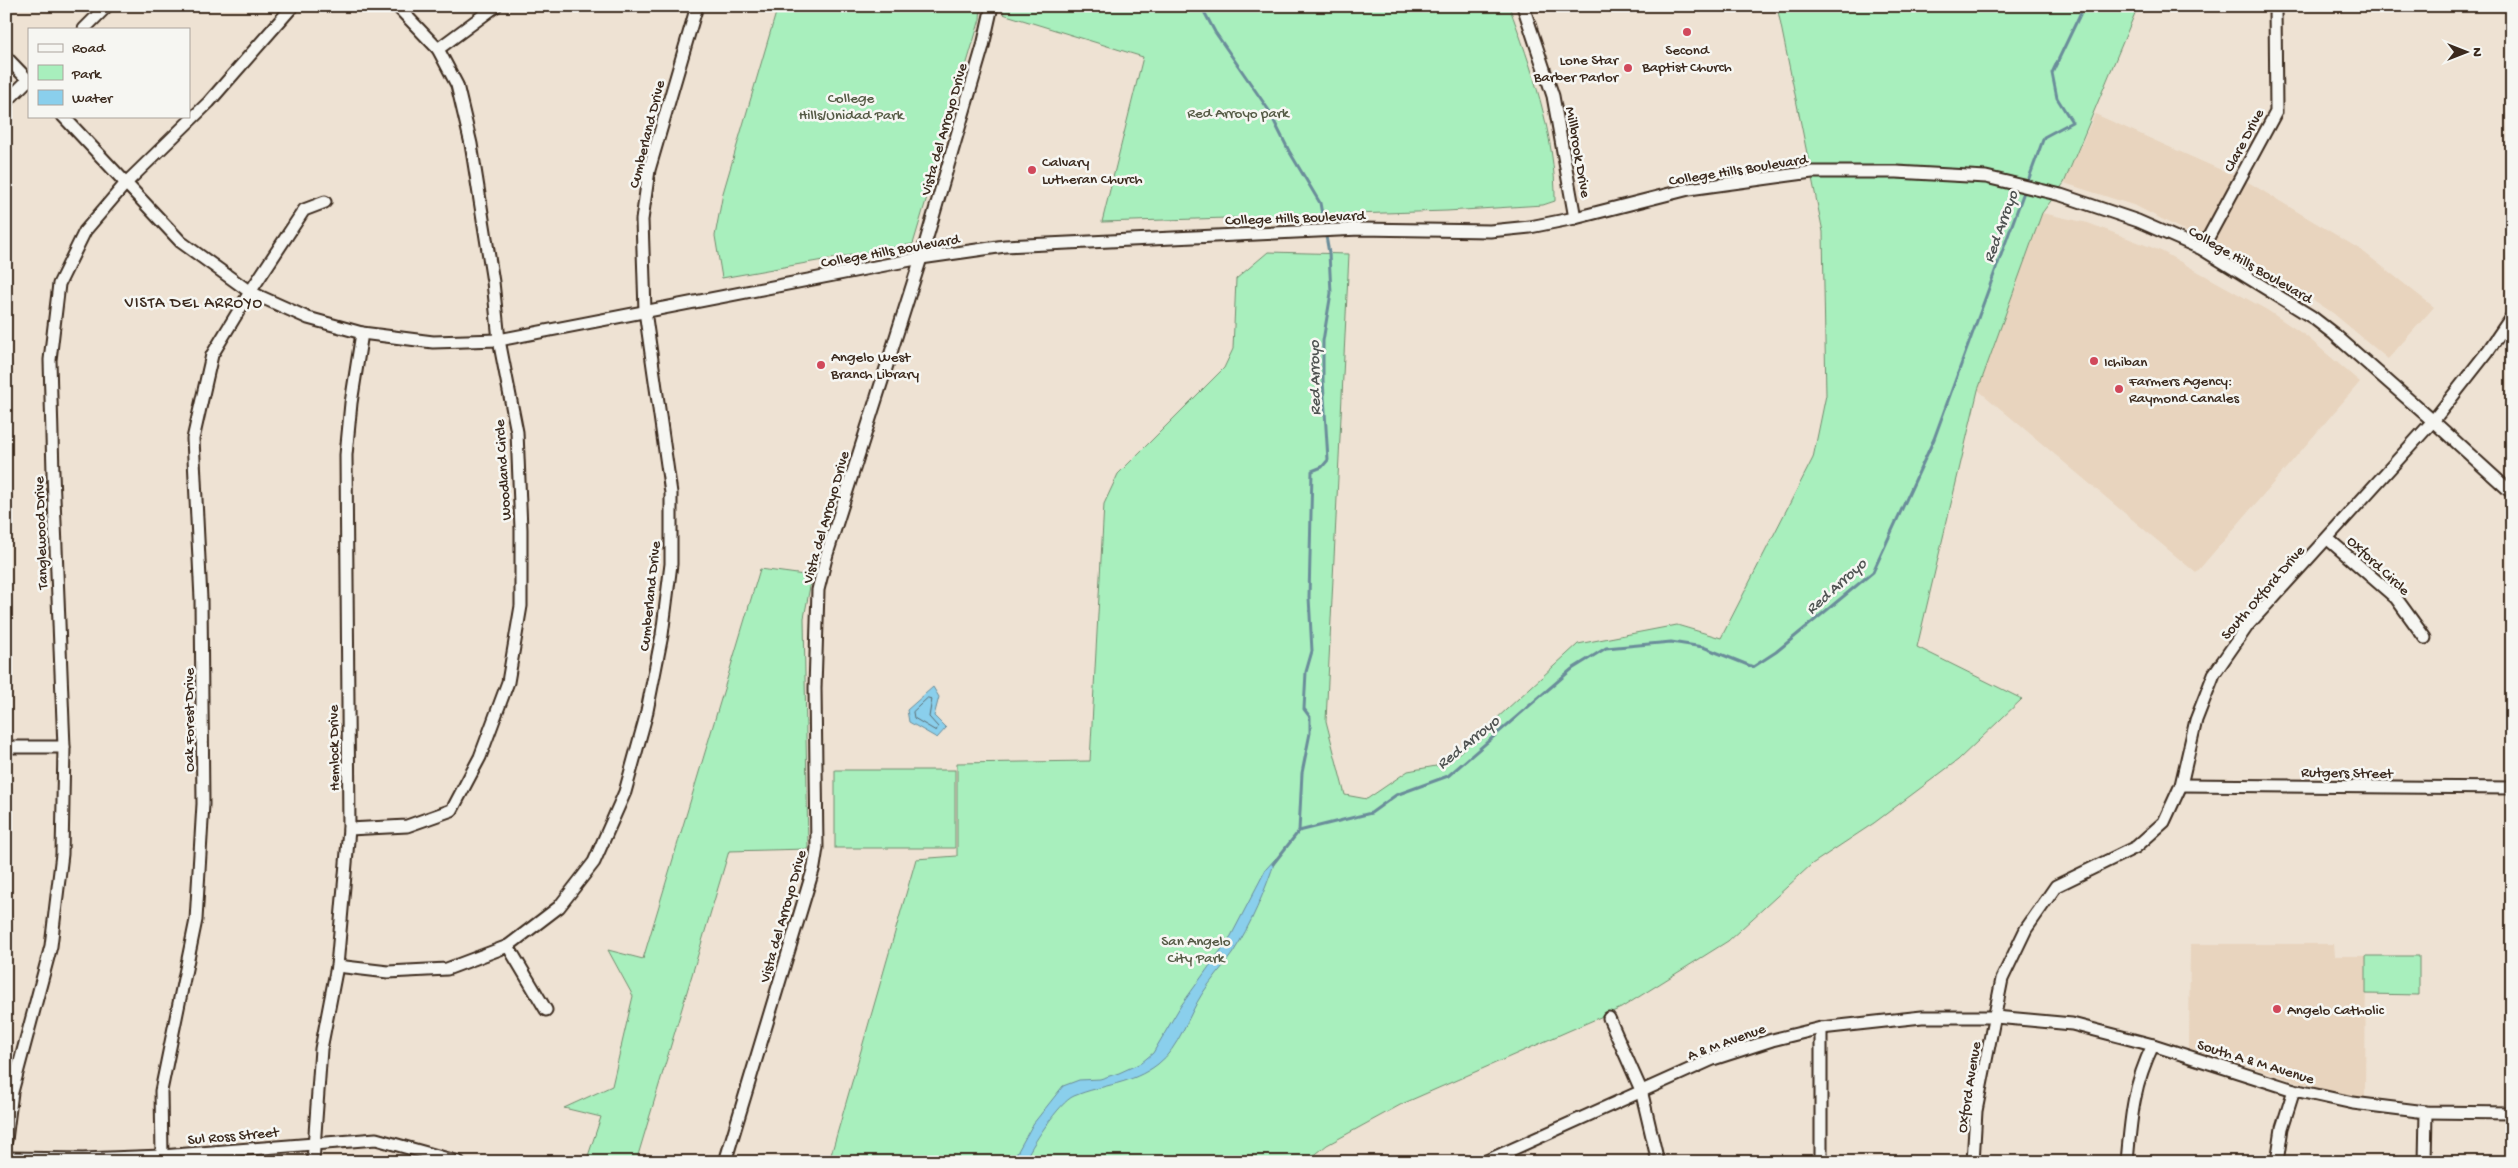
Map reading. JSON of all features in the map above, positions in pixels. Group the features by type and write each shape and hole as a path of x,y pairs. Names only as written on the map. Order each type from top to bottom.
{"street":[{"path":"85,28 107,6"},
{"name":"Tanglewood Drive","path":"6,1140 12,1092 51,946 62,854 64,747 50,360 59,284 85,231 126,183 209,102 293,6"},
{"name":"Woodland Circle","path":"350,830 407,826 452,810 480,757 508,682 521,606 521,529 517,432 499,340 493,282 471,144 457,85 438,49 397,6"},
{"path":"438,49 496,6"},
{"name":"Cumberland Drive","path":"337,966 388,972 447,969 508,946 559,907 594,862 625,792 646,716 662,635 670,564 670,493 645,311 642,220 648,170 697,6"},
{"name":"Vista del Arroyo Drive","path":"725,1162 814,867 817,848 816,688 818,590 827,554 921,258 983,46 992,6"},
{"name":"Millbrook Drive","path":"1523,6 1553,96 1575,218"},
{"name":"Clare Drive","path":"2202,249 2276,112 2275,6"},
{"path":"6,57 28,80 6,102"},
{"name":"College Hills Boulevard","path":"65,118 181,242 250,292 308,318 362,333 433,342 499,340 921,258 1005,246 1360,229 1490,231 1530,227 1575,218 1689,189 1812,172 1896,172 1986,176 2062,195 2138,221 2202,249 2312,317 2433,421 2512,493"},
{"name":"Oak Forest Drive","path":"162,1156 161,1091 196,920 203,804 201,599 193,440 212,355 250,292 304,210 325,202"},
{"name":"South Oxford Drive","path":"1995,1017 2002,979 2026,929 2056,886 2136,847 2164,822 2181,785 2196,720 2214,674 2248,625 2433,421 2488,351 2512,316"},
{"name":"Hemlock Drive","path":"313,1162 321,1049 337,966 350,830 346,455 350,402 362,333"},
{"name":"Oxford Circle","path":"2328,539 2396,598 2425,638"},
{"path":"6,747 64,747"},
{"name":"Rutgers Street","path":"2181,785 2512,788"},
{"path":"508,946 546,1010"},
{"name":"A & M Avenue","path":"1484,1162 1713,1059 1772,1040 1821,1028 1922,1017 1995,1017"},
{"name":"South A & M Avenue","path":"1995,1017 2072,1024 2153,1045 2294,1090 2353,1103 2426,1112 2512,1113"},
{"name":"Oxford Avenue","path":"1973,1162 1976,1111 1995,1017"},
{"path":"1609,1018 1641,1090 1658,1162"},
{"path":"1821,1028 1821,1162"},
{"path":"2126,1162 2131,1110 2140,1072 2153,1045"},
{"path":"2277,1162 2282,1128 2294,1090"},
{"path":"2425,1162 2426,1112"},
{"name":"Sul Ross Street","path":"6,1158 83,1159 162,1156 376,1139 460,1162"}],"shaded area":[{"path":"2095,114 2248,182 2361,250 2434,307 2388,359 2333,313 2291,285 2136,206 2064,183"},
{"path":"2042,213 2088,223 2161,251 2267,310 2306,336 2360,382 2196,573 1978,390"},
{"name":"Angelo Catholic","path":"2190,944 2334,944 2335,956 2366,956 2365,1098 2318,1088 2189,1048"}],"green space":[{"name":"College Hills/Unidad Park","path":"778,6 981,6 980,19 913,244 722,278 715,236 723,193"},
{"name":"Red Arroyo park","path":"1004,6 1509,6 1526,53 1547,127 1554,177 1555,201 1543,205 1447,211 1102,222 1143,57 1003,14"},
{"name":"San Angelo City Park","path":"1777,6 2138,6 2064,183 2042,213 1978,390 1917,647 2022,699 1958,760 1874,823 1812,864 1728,941 1621,1008 1402,1104 1327,1145 1306,1162 829,1162 916,859 957,856 957,763 1090,761 1104,504 1118,474 1224,368 1233,349 1236,279 1268,252 1349,254 1326,721 1345,795 1367,799 1408,771 1447,764 1578,644 1677,625 1721,638 1813,458 1826,395 1823,232"},
{"path":"760,569 812,576 804,618 808,849 729,851 636,1162 586,1162 601,1117 564,1108 612,1086 633,996 608,950 643,959"},
{"path":"835,770 955,770 955,848 835,848"},
{"path":"2366,956 2419,956 2419,995 2366,994"}],"water":[{"path":"933,687 939,697 934,716 946,728 937,738 909,722 907,710"},
{"path":"1276,858 1251,920 1232,954 1202,994 1172,1049 1158,1064 1138,1076 1085,1092 1068,1100 1046,1126 1024,1162 1012,1162 1033,1124 1063,1086 1079,1080 1100,1079 1119,1073 1141,1063 1153,1053 1180,1007 1231,936 1266,869"}],"waterway":[{"name":"Red Arroyo","path":"1201,6 1215,32 1268,109 1289,151 1320,203 1329,253 1331,293 1323,341 1323,380 1328,460 1322,467 1312,471 1309,597 1312,651 1306,672 1304,709 1310,717 1310,733 1302,773 1299,831 1273,864"},
{"name":"Red Arroyo","path":"1299,831 1371,813 1396,795 1448,776 1572,669 1606,648 1671,642 1703,647 1753,667 1776,652 1873,572 1934,439 2044,137 2072,122 2057,98 2052,73 2084,6"}],"place":[{"name":"Second Baptist Church","path":"1687,32"},
{"name":"Lone Star Barber Parlor","path":"1628,68"},
{"name":"Calvary Lutheran Church","path":"1032,170"},
{"name":"Ichiban","path":"2094,361"},
{"name":"Angelo West Branch Library","path":"821,365"},
{"name":"Farmers Agency: Raymond Canales","path":"2119,389"},
{"name":"Angelo Catholic","path":"2277,1009"}],"district":[{"name":"VISTA DEL ARROYO","path":"194,301"}]}
